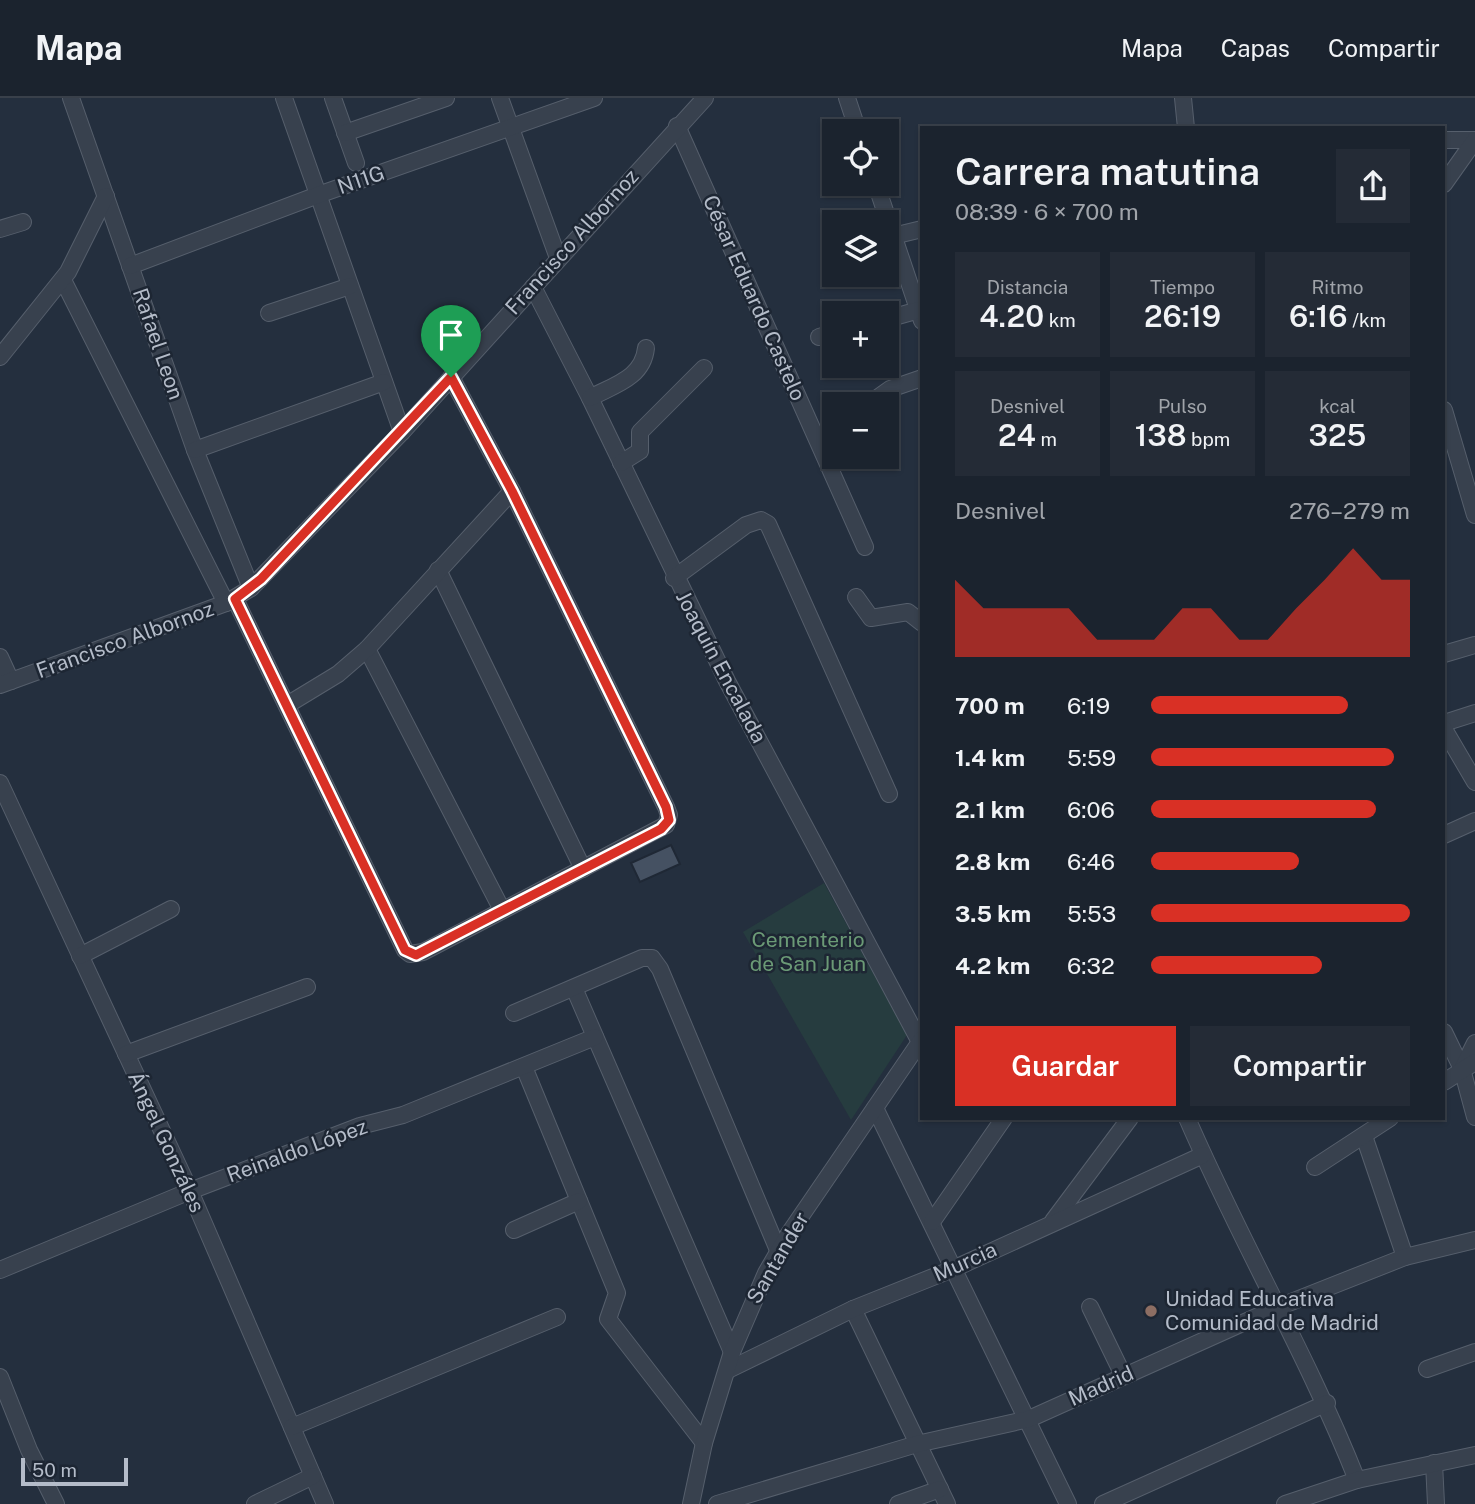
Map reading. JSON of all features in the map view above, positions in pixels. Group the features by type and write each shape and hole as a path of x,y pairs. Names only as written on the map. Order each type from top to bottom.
{"street":[{"name":"Rafael Leon","path":"71,98 195,450 251,587"},
{"path":"284,98 402,432"},
{"path":"333,98 356,163"},
{"path":"345,133 445,98"},
{"path":"500,98 558,258"},
{"name":"N11G","path":"130,266 318,195 594,98"},
{"name":"Francisco Albornoz","path":"6,683 230,601 251,587 402,432 705,98"},
{"path":"847,98 854,119"},
{"path":"1183,98 1186,126"},
{"name":"César Eduardo Castelo","path":"677,126 865,547"},
{"path":"1445,140 1475,140"},
{"path":"1445,183 1475,140"},
{"path":"0,357 63,280 106,196"},
{"path":"0,229 23,222"},
{"path":"899,235 920,229"},
{"path":"899,254 920,315 899,317"},
{"path":"63,280 287,705 405,950 410,954 423,952 661,829 669,820 666,807 512,491 451,377"},
{"path":"269,313 350,286"},
{"name":"Joaquín Encalada","path":"533,287 590,398 674,578 920,1038"},
{"path":"590,398 637,372 645,359 646,348"},
{"path":"621,463 640,451 640,432 704,368"},
{"path":"886,392 920,379"},
{"path":"195,450 384,382"},
{"path":"1445,413 1475,515"},
{"path":"287,705 338,674 367,649 512,491"},
{"path":"674,578 746,525 761,520 768,524 889,794"},
{"path":"438,570 583,869"},
{"path":"856,597 871,618 908,612 920,621"},
{"path":"1445,654 1475,645"},
{"path":"367,649 502,910"},
{"path":"0,657 6,683"},
{"path":"1445,723 1475,713"},
{"path":"1445,731 1475,782"},
{"name":"Ángel Gonzáles","path":"0,783 190,1191 325,1504"},
{"path":"1445,835 1475,821"},
{"path":"80,956 171,909"},
{"path":"514,1013 642,958 652,958 778,1250"},
{"path":"126,1054 307,987"},
{"path":"574,988 732,1352"},
{"path":"1445,1033 1469,1065"},
{"name":"Reinaldo López","path":"0,1270 190,1191 524,1067 595,1037"},
{"name":"Santander","path":"691,1504 704,1443 732,1352 751,1304 778,1250 920,1041"},
{"path":"1475,1043 1469,1065 1475,1117"},
{"path":"1445,1081 1469,1065"},
{"path":"524,1067 617,1293 608,1315 610,1322 704,1443"},
{"path":"875,1108 1029,1419 1068,1504"},
{"path":"932,1222 1003,1120"},
{"path":"1051,1223 1128,1120"},
{"path":"1188,1120 1276,1308 1327,1404 1357,1480"},
{"path":"1315,1167 1387,1120"},
{"path":"1364,1136 1405,1257"},
{"name":"Murcia","path":"728,1370 853,1309 953,1269 1203,1155"},
{"path":"514,1230 579,1202"},
{"name":"Madrid","path":"718,1504 917,1444 1029,1419 1276,1308 1405,1257 1475,1240"},
{"path":"1090,1307 1124,1375"},
{"path":"853,1309 944,1496 898,1504"},
{"path":"292,1427 557,1317"},
{"path":"1427,1369 1475,1352"},
{"path":"0,1377 29,1450 56,1504"},
{"path":"1103,1504 1327,1404"},
{"path":"1285,1504 1334,1496 1357,1480 1475,1455"},
{"path":"1434,1463 1436,1504"},
{"path":"255,1504 313,1476"}],"green space":[{"name":"Cementerio de San Juan","path":"824,883 907,1035 851,1120 743,932"}],"building":[{"path":"671,845 680,864 640,882 631,863"}],"place":[{"name":"Unidad Educativa Comunidad de Madrid","path":"1151,1311"}],"route":[{"path":"451,377 512,491 666,807 669,820 661,829 416,955 405,950 235,599 261,579 451,377"}]}
